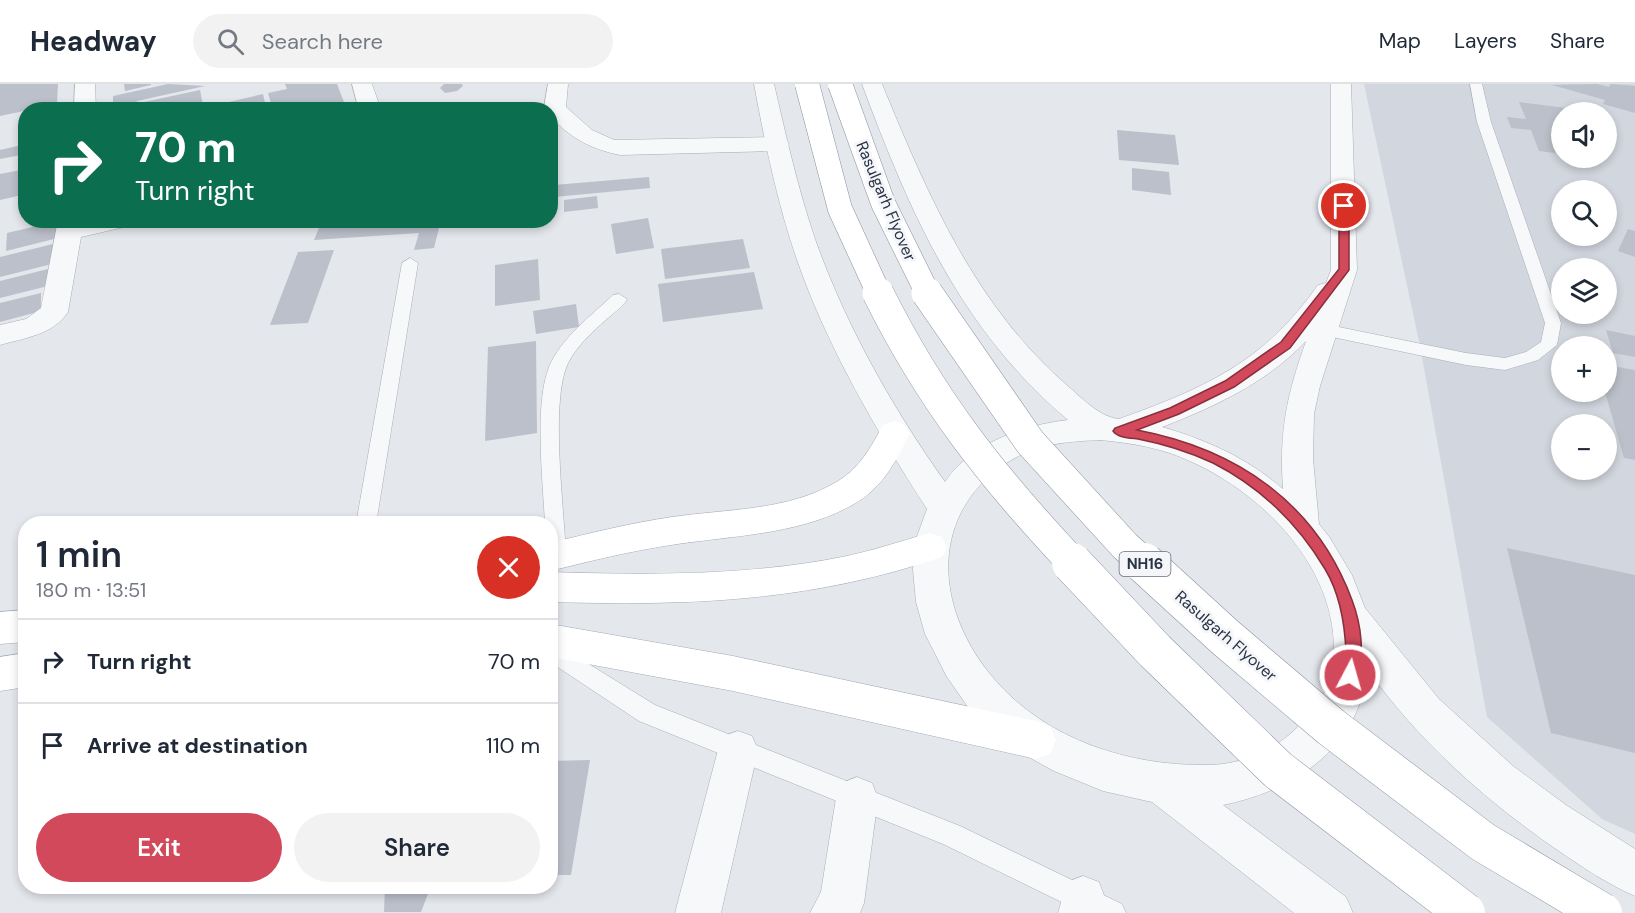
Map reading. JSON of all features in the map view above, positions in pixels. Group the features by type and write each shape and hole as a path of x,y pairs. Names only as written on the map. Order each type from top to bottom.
{"main road":[{"path":"807,84 840,210 868,273 901,339 948,415 984,464 1034,522 1155,651 1278,770 1437,894 1465,913"},
{"name":"Rasulgarh Flyover","path":"840,84 883,203 933,304 1030,441 1125,546 1331,727 1483,842 1602,913"},
{"path":"558,565 615,541 760,520 814,505 849,491 882,461 894,433"},
{"path":"558,568 730,586 828,574 930,547"},
{"path":"0,628 18,627"},
{"path":"558,641 648,654 733,671 1036,740"},
{"path":"0,674 18,671"}],"street":[{"path":"85,84 86,102"},
{"path":"362,84 368,102"},
{"path":"556,102 558,84"},
{"path":"764,84 810,260 866,386 894,433 944,507"},
{"path":"872,84 924,211 943,249 990,320 1027,365 1060,398 1110,430 1169,441 1217,460 1263,488 1302,524 1333,569 1351,618 1354,656 1346,694 1327,727 1298,755 1259,775 1213,786 1162,785 1096,770 1036,740 992,705 960,666 939,626 929,585 930,547 944,507 963,480 995,454 1044,435 1110,430 1174,411 1229,384 1285,345 1344,270"},
{"path":"1302,524 1297,459 1299,414 1305,386 1344,270 1344,142 1341,84"},
{"path":"558,111 571,125 601,145 620,148 778,144"},
{"path":"0,334 35,326 54,312 70,228"},
{"path":"1351,618 1424,711 1496,781 1575,838 1635,874"},
{"path":"698,913 738,750"},
{"path":"1162,785 1330,913"},
{"path":"833,913 842,903 857,798"}],"lane":[{"path":"1324,330 1505,364 1532,356 1550,345 1553,323 1484,122 1476,84"},
{"path":"367,516 410,263"},
{"path":"552,516 552,399 557,368 574,344 619,299"},
{"path":"558,655 647,713 951,836 1092,908"}],"shaded area":[{"path":"1364,84 1635,84 1635,834 1602,819 1487,717 1420,346"}],"building":[{"path":"0,84 58,84 57,102 18,102 18,112 0,116"},
{"path":"124,84 151,84 151,85 125,91"},
{"path":"168,84 205,86 137,102 113,102 113,96"},
{"path":"285,84 337,84 344,102 271,102 268,93 287,89"},
{"path":"444,84 462,84 463,86 457,91 445,93 440,88"},
{"path":"1552,85 1635,86 1635,113 1617,108 1617,102 1604,102 1605,100"},
{"path":"200,90 202,102 144,102"},
{"path":"263,94 265,102 229,102"},
{"path":"1519,102 1551,106 1551,153 1539,151 1531,130 1511,128 1507,117 1526,119"},
{"path":"1117,130 1175,135 1179,165 1119,160"},
{"path":"18,146 18,156 0,159 0,150"},
{"path":"1132,168 1169,172 1171,195 1132,190"},
{"path":"18,171 18,196 0,200 0,174"},
{"path":"649,177 650,188 558,197 558,185"},
{"path":"597,196 598,208 564,212 564,200"},
{"path":"648,218 654,248 616,254 611,224"},
{"path":"28,228 58,228 58,238 6,251 7,233"},
{"path":"319,228 439,228 434,248 414,250 419,233 314,240"},
{"path":"1628,229 1635,231 1635,257 1618,251"},
{"path":"743,239 750,268 665,279 661,249"},
{"path":"53,244 52,264 0,277 0,257"},
{"path":"334,250 308,323 270,325 298,252"},
{"path":"538,259 540,300 495,306 495,265"},
{"path":"48,269 48,286 0,298 0,281"},
{"path":"754,272 763,309 663,322 658,284"},
{"path":"41,293 41,311 0,322 0,303"},
{"path":"576,304 579,327 536,334 533,311"},
{"path":"1606,330 1635,336 1635,357 1617,354 1617,336 1608,336"},
{"path":"536,341 537,433 485,441 488,347"},
{"path":"1617,367 1635,370 1635,460 1624,458 1617,434 1617,414 1611,414 1608,402 1617,402"},
{"path":"1507,548 1635,575 1635,753 1551,733"},
{"path":"590,760 571,875 558,875 558,761"},
{"path":"385,894 428,894 421,912 384,912"}],"route":[{"path":"1344,206 1344,270 1285,345 1229,384 1174,411 1120,431 1169,441 1217,460 1263,488 1302,524 1333,569 1351,618 1354,656 1350,675"}]}
